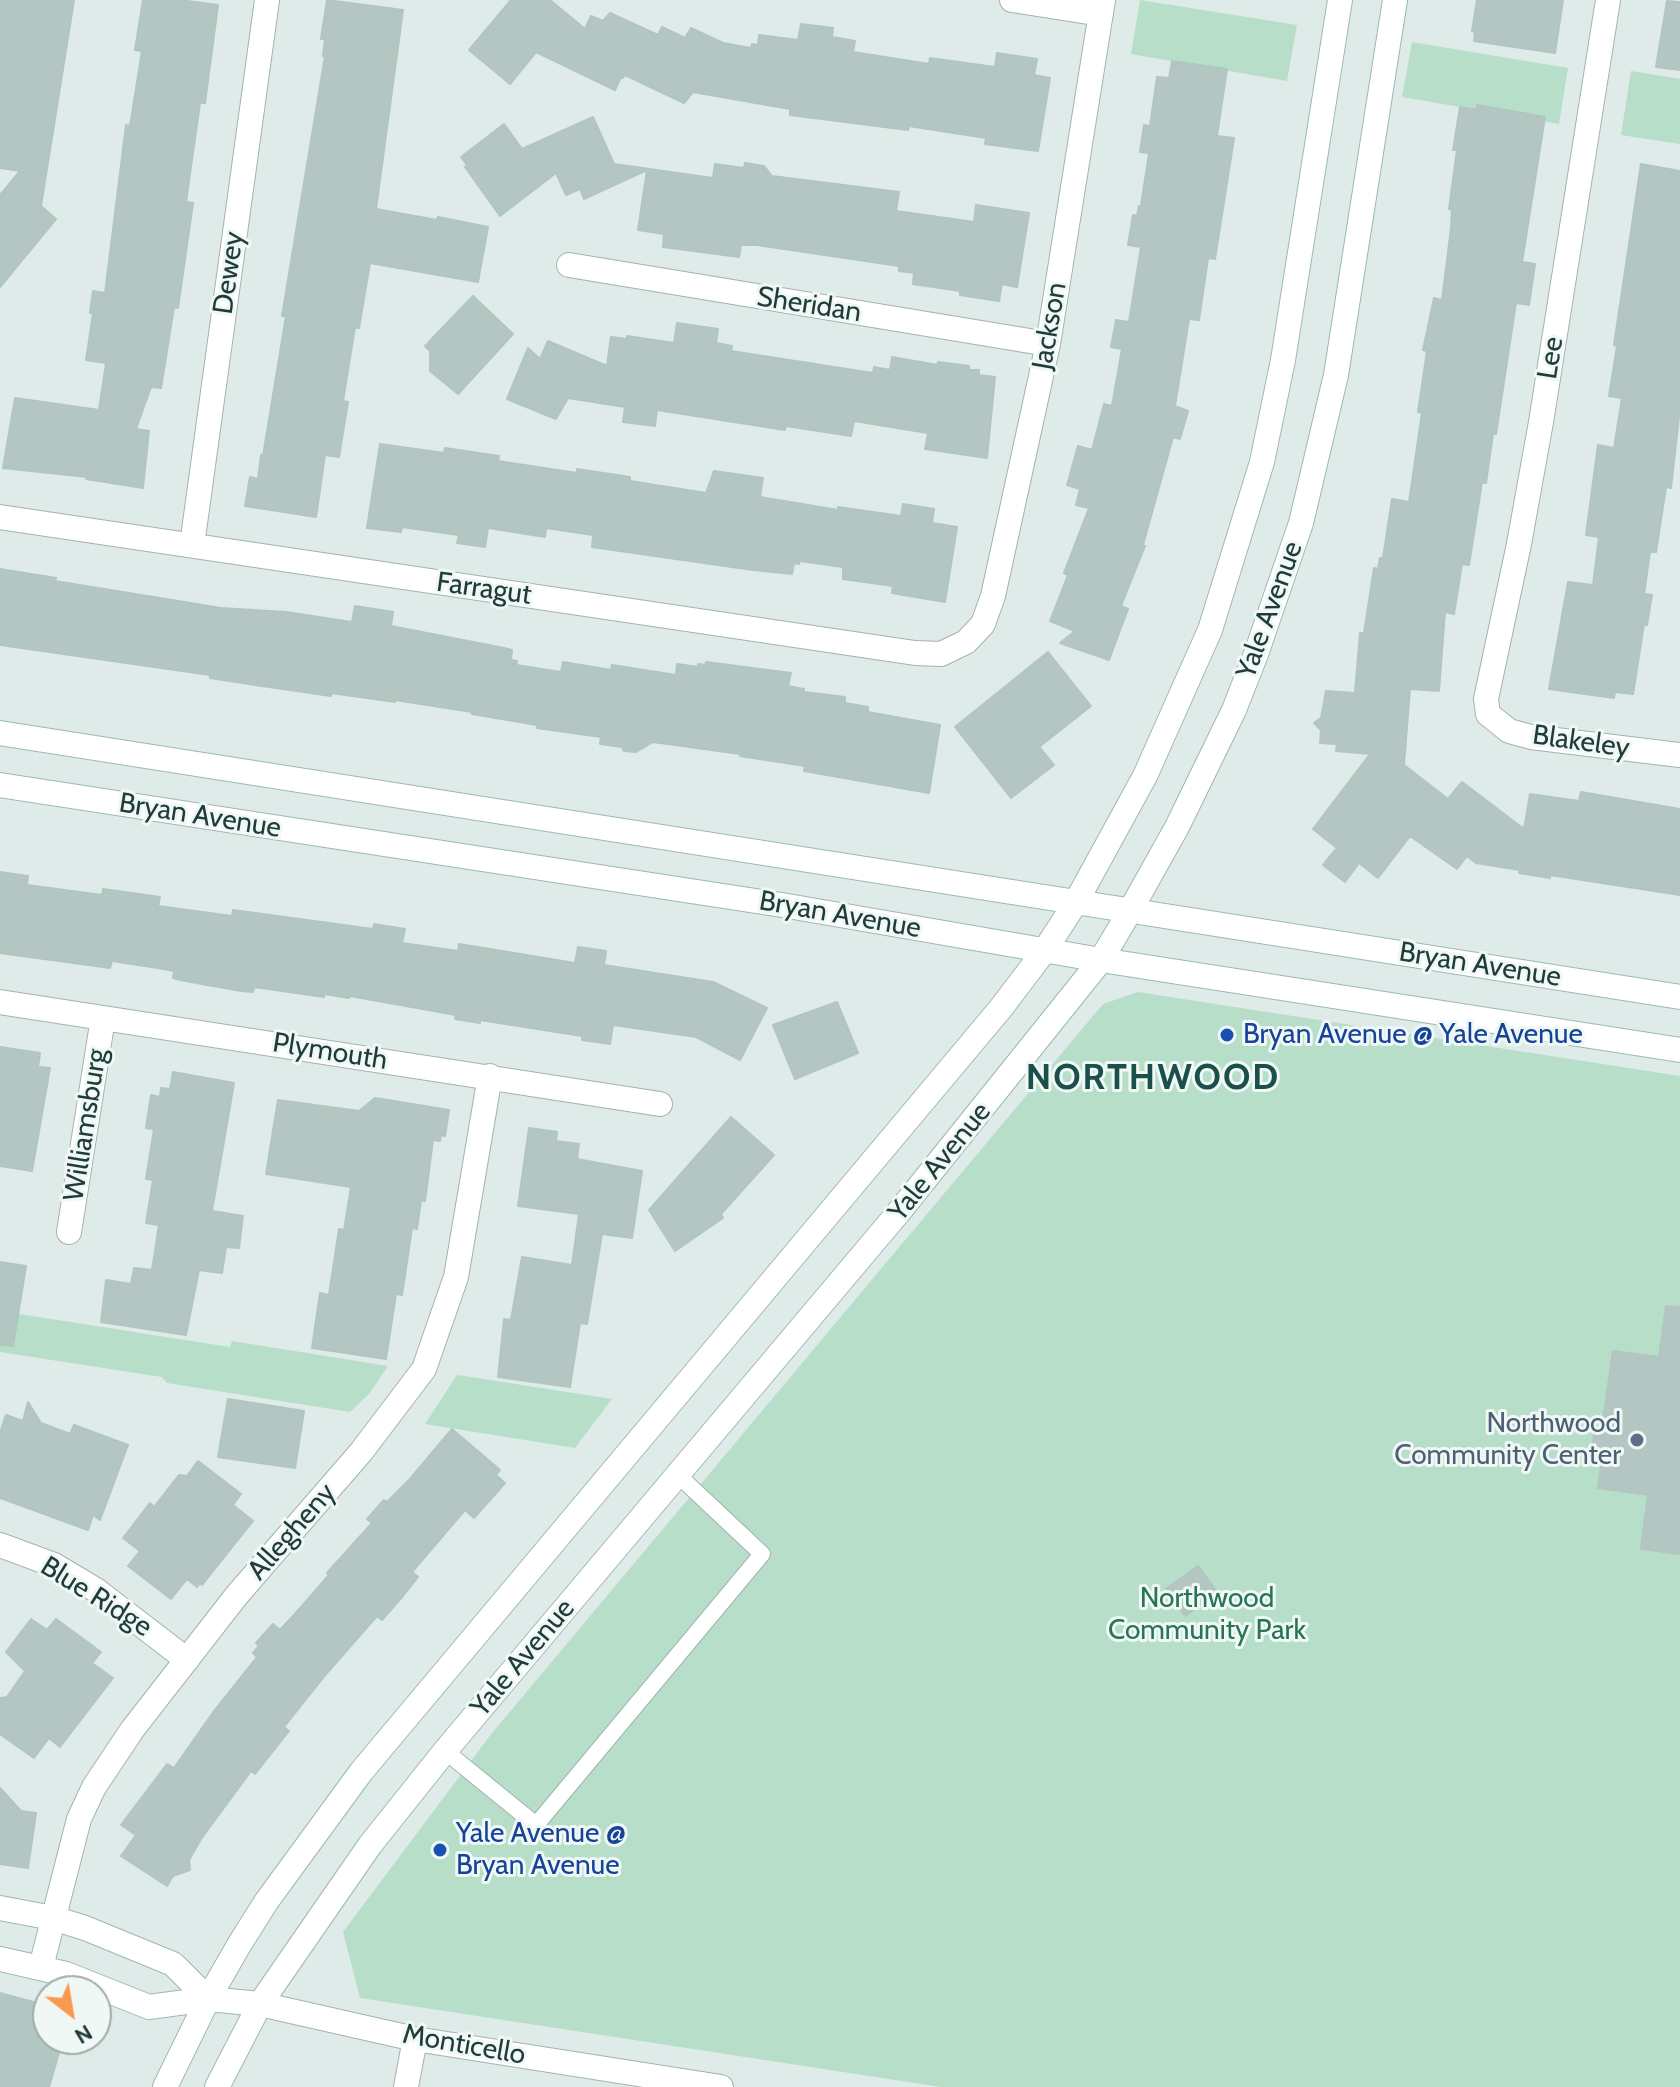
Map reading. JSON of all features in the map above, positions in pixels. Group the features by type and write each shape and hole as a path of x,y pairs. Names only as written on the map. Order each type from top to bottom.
{"main road":[{"name":"Dewey","path":"192,545 267,0"},
{"path":"1012,0 1102,7"},
{"name":"Yale Avenue","path":"165,2087 208,1999 266,1902 361,1772 1001,1008 1045,950 1076,902 1145,776 1210,630 1262,462 1283,360 1340,0"},
{"name":"Yale Avenue","path":"217,2087 260,2004 370,1845 445,1751 898,1213 1101,960 1130,911 1177,827 1234,710 1301,523 1336,375 1395,0"},
{"name":"Lee","path":"1488,714 1486,699 1490,670 1519,544 1541,422 1608,0"},
{"name":"Jackson","path":"966,642 983,624 993,596 1048,344 1102,7"},
{"name":"Sheridan","path":"569,265 1048,344"},
{"name":"Farragut","path":"0,517 915,653 941,654 966,642"},
{"name":"Blakeley","path":"1488,714 1509,731 1531,737 1680,755"},
{"name":"Bryan Avenue","path":"0,733 1680,997"},
{"name":"Bryan Avenue","path":"0,785 782,905 1101,960 1680,1050"},
{"name":"Plymouth","path":"0,1002 660,1104"},
{"name":"Williamsburg","path":"69,1232 103,1018"},
{"name":"Allegheny","path":"41,1967 79,1819 94,1787 132,1730 237,1595 361,1452 424,1369 456,1277 490,1076"},
{"name":"Blue Ridge","path":"0,1545 54,1565 96,1590 187,1660"},
{"path":"0,1908 53,1918 85,1928 173,1964 208,1999"},
{"name":"Monticello","path":"0,1959 41,1967 98,1985 149,2007 208,1999 260,2004 415,2039 706,2086"},
{"path":"406,2087 415,2039"}],"lane":[{"path":"445,1751 536,1825 762,1554 678,1475"}],"green space":[{"path":"1140,0 1297,25 1287,81 1131,54"},
{"path":"1412,42 1568,68 1559,124 1402,97"},
{"path":"1631,71 1680,79 1680,144 1621,135"},
{"name":"Northwood Community Park","path":"1138,992 1680,1076 1680,2087 941,2087 360,1998 343,1932 492,1733 1103,1004"},
{"path":"0,1311 230,1347 232,1341 388,1366 369,1394 350,1412 167,1383 162,1377 0,1352"},
{"path":"457,1375 612,1399 575,1448 425,1424"}],"building":[{"path":"0,0 74,0 41,206 56,219 0,287 0,195 20,171 0,168"},
{"path":"143,0 180,0 218,5 205,103 200,103 186,202 193,203 178,308 174,307 161,388 151,387 136,429 149,431 143,488 87,477 3,468 15,398 99,410 106,363 86,360 93,314 90,313 93,291 105,293 126,125 130,126 142,51 135,50"},
{"path":"327,0 403,10 376,209 488,227 478,282 370,263 359,328 355,327 343,401 348,402 339,457 325,455 316,517 245,506 250,477 258,479 263,456 286,316 282,316 325,56 325,39 321,39"},
{"path":"511,0 550,0 585,29 591,16 603,21 610,13 658,35 662,27 685,38 691,28 723,43 751,48 752,44 758,45 759,35 798,40 801,24 833,28 832,37 855,41 853,52 929,64 930,58 995,67 997,53 1037,59 1034,75 1050,78 1038,151 985,144 986,138 909,126 908,130 790,115 790,109 693,92 684,103 625,75 615,90 536,52 510,84 469,50"},
{"path":"1477,0 1563,0 1555,53 1474,41 1475,32 1472,31"},
{"path":"1667,1 1680,2 1680,70 1656,67"},
{"path":"1172,61 1227,69 1217,136 1234,138 1215,259 1208,258 1199,320 1189,319 1175,406 1188,411 1180,439 1173,437 1145,546 1121,606 1128,609 1109,660 1060,643 1075,631 1050,621 1068,575 1064,573 1089,508 1076,505 1080,489 1067,485 1078,446 1092,450 1104,404 1112,406 1122,349 1111,347 1116,320 1129,322 1141,247 1128,245 1133,215 1137,216 1141,206 1149,153 1140,152 1144,125 1150,126 1157,77 1169,78"},
{"path":"1477,105 1545,117 1522,262 1535,264 1529,305 1516,303 1496,434 1493,434 1486,483 1482,482 1469,565 1462,564 1454,614 1445,612 1439,691 1410,689 1404,765 1448,799 1462,782 1524,829 1530,794 1579,801 1581,792 1680,809 1680,895 1519,873 1520,870 1476,863 1467,856 1457,869 1410,836 1378,878 1359,863 1345,882 1323,865 1337,848 1313,829 1370,754 1336,751 1337,744 1320,743 1321,730 1314,723 1321,718 1326,691 1355,693 1360,633 1364,633 1374,568 1378,569 1380,558 1383,558 1392,499 1409,502 1422,413 1418,412 1427,351 1423,350 1434,298 1442,300 1457,150 1453,150 1460,107 1477,110"},
{"path":"593,117 614,164 713,178 715,164 744,168 745,163 764,166 772,176 899,192 896,211 974,222 976,205 1029,213 1017,287 1002,284 999,301 913,284 914,273 899,271 899,266 757,245 741,245 739,257 663,247 664,234 638,230 647,170 584,199 580,189 566,195 556,173 500,216 461,157 504,124 522,149"},
{"path":"1641,164 1680,171 1680,408 1671,488 1666,487 1656,552 1650,552 1644,594 1652,595 1633,694 1615,692 1614,698 1549,689 1568,582 1593,585 1599,537 1586,535 1598,445 1614,448 1622,398 1609,396"},
{"path":"473,296 513,334 458,394 430,371 430,351 425,346"},
{"path":"677,323 718,329 716,343 732,346 731,351 873,373 874,367 890,370 892,357 937,365 938,362 969,366 969,370 979,370 979,375 995,377 987,458 925,449 928,433 854,421 851,436 786,426 785,430 657,410 655,426 623,422 625,407 568,398 556,419 507,399 528,348 540,359 548,341 607,366 611,337 627,339 627,336 674,343"},
{"path":"380,444 444,453 445,448 499,456 498,461 577,473 577,469 630,477 630,481 706,493 714,471 763,478 760,497 838,510 838,507 901,516 903,504 934,509 932,523 957,527 945,602 892,593 893,586 843,579 843,567 800,561 799,564 794,563 792,574 753,570 592,547 593,535 546,528 545,537 488,528 485,547 457,543 459,535 402,527 401,532 367,528"},
{"path":"0,569 221,608 286,612 352,622 355,606 393,612 391,626 512,650 511,660 517,661 516,665 561,672 563,662 611,670 612,665 676,675 677,664 698,667 698,664 705,665 706,662 791,673 788,686 804,689 804,692 845,697 845,703 868,707 868,712 940,725 929,793 804,771 805,766 740,754 653,742 636,752 624,751 622,747 600,744 601,737 537,728 537,725 472,712 395,700 331,693 331,696 0,645"},
{"path":"1048,652 1091,706 1039,747 1054,765 1011,798 955,727"},
{"path":"0,872 28,876 27,885 102,895 103,889 160,897 158,906 232,916 233,910 373,929 374,924 405,929 402,943 458,951 459,944 575,963 578,947 606,951 604,965 713,982 767,1008 740,1060 696,1037 662,1032 613,1025 610,1044 582,1040 582,1036 455,1019 456,1015 350,996 324,994 324,997 254,987 253,992 241,991 180,980 173,978 174,971 158,968 112,961 110,968 0,953"},
{"path":"837,1002 858,1053 795,1079 773,1025"},
{"path":"0,1047 40,1053 38,1067 50,1068 32,1171 0,1166"},
{"path":"173,1072 234,1083 212,1211 243,1216 239,1248 226,1247 222,1273 199,1270 186,1335 101,1322 106,1280 131,1284 134,1268 152,1270 159,1225 146,1223 153,1180 146,1179 154,1129 146,1128 151,1095 160,1097 161,1088 170,1089"},
{"path":"375,1098 449,1110 445,1136 441,1135 440,1141 433,1140 425,1201 421,1200 417,1229 412,1228 402,1295 396,1294 386,1359 312,1348 320,1293 329,1295 339,1229 344,1230 351,1187 266,1174 278,1100 359,1111"},
{"path":"731,1117 774,1155 721,1214 723,1218 675,1251 649,1210"},
{"path":"529,1128 557,1132 556,1141 579,1144 577,1159 642,1171 632,1238 602,1234 587,1324 580,1323 570,1387 498,1377 504,1319 511,1320 522,1257 572,1265 579,1214 518,1206"},
{"path":"0,1262 26,1266 13,1346 0,1345"},
{"name":"Northwood Community Center","path":"1666,1306 1680,1307 1680,1554 1641,1549 1648,1495 1598,1488 1603,1451 1592,1450 1595,1428 1602,1428 1613,1351 1659,1357"},
{"path":"228,1399 304,1411 295,1468 218,1457"},
{"path":"28,1402 41,1423 70,1434 74,1425 128,1445 100,1520 93,1515 88,1530 0,1498 0,1433 6,1415 23,1421"},
{"path":"452,1429 500,1470 496,1475 505,1483 474,1518 465,1510 412,1572 418,1577 403,1596 382,1620 377,1616 327,1673 284,1727 289,1731 255,1774 251,1771 201,1839 189,1860 190,1870 173,1876 167,1886 121,1856 136,1835 121,1825 167,1764 174,1768 257,1657 253,1653 259,1646 256,1643 273,1624 280,1630 294,1615 372,1523 367,1519 409,1480"},
{"path":"198,1461 241,1494 233,1505 253,1521 202,1585 200,1583 197,1587 187,1579 171,1599 128,1566 140,1551 123,1538 150,1503 154,1507 179,1475 187,1476"},
{"path":"1198,1566 1217,1592 1185,1616 1166,1589"},
{"path":"31,1619 47,1630 56,1619 101,1652 92,1663 113,1678 60,1747 49,1738 34,1758 0,1734 0,1698 7,1697 25,1671 6,1652"},
{"path":"0,1788 21,1811 36,1813 28,1868 0,1864"},
{"path":"0,1993 32,2002 32,2055 58,2055 49,2087 0,2087"}],"place":[{"name":"Bryan Avenue @ Yale Avenue","path":"1227,1035"},
{"name":"Northwood Community Center","path":"1637,1440"},
{"name":"Yale Avenue @ Bryan Avenue","path":"440,1850"}],"district":[{"name":"NORTHWOOD","path":"1153,1078"}]}
